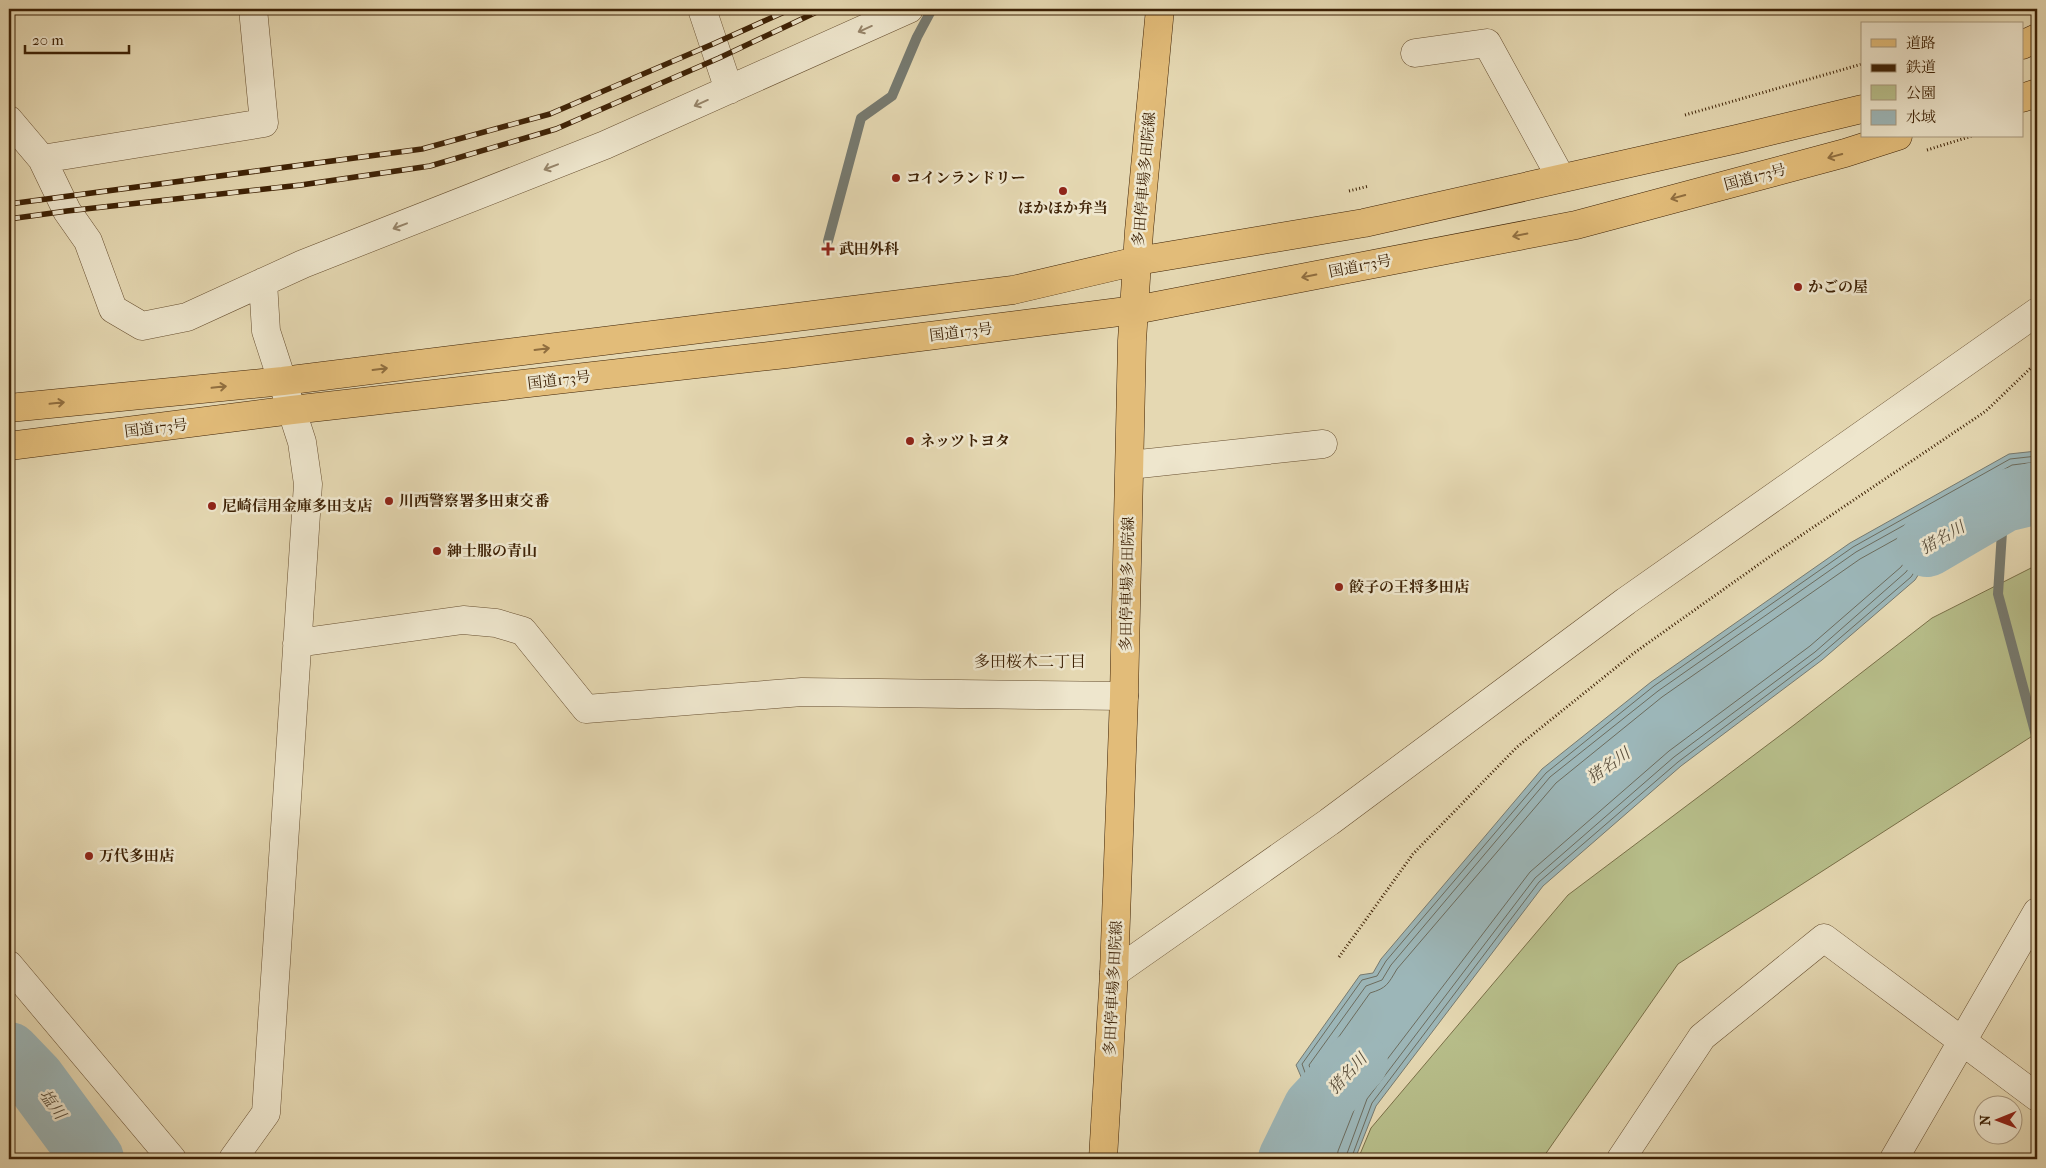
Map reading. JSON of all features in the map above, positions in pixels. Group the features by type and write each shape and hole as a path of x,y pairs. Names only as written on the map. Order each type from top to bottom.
{"main road":[{"name":"多田停車場多田院線","path":"1102,1159 1114,973 1137,261 1160,9"},
{"path":"2024,44 2037,38"},
{"path":"2024,97 2037,93"},
{"path":"9,408 283,381 1013,290 1137,261 1364,224 1861,109"},
{"name":"国道173号","path":"9,446 292,410 786,354 1135,310 1576,224 1845,153 1892,138"}],"street":[{"path":"42,159 264,123 253,9"},
{"path":"702,9 729,90"},
{"path":"9,120 42,159 67,211 88,242 113,308 142,326 186,317 311,260 605,145 909,9"},
{"path":"1415,53 1487,43 1561,178"},
{"path":"232,1159 266,1113 308,484 302,442 266,331 263,282"},
{"path":"1114,973 1329,822 1626,601 2037,312"},
{"path":"1130,465 1323,444"},
{"path":"297,643 464,620 496,623 522,631 586,709 802,692 1124,696"},
{"path":"1894,1159 2037,912"},
{"path":"1621,1159 1702,1037 1824,938 2037,1097"},
{"path":"9,965 172,1159"}],"path":[{"path":"1683,116 1861,64"},
{"path":"1342,192 1371,186"},
{"path":"1338,957 1413,854 1517,747 1634,653 1755,566 1986,411 2037,362"}],"green space":[{"path":"2037,565 2037,733 1678,964 1542,1159 1358,1159 1371,1128 1568,895 1794,725 1932,618"}],"water":[{"path":"2037,451 2037,485 2028,483 1931,555 1915,580 1822,660 1681,766 1543,886 1376,1106 1355,1159 1302,1159 1309,1136 1300,1122 1308,1099 1296,1087 1302,1079 1296,1065 1360,975 1373,973 1381,959 1542,769 1651,682 1850,543 2009,454"},
{"path":"1287,1155 1302,1159 1284,1159"}],"waterway":[{"path":"828,241 861,118 892,96 917,37 932,9"},
{"name":"猪名川","path":"1927,546 2004,501 2037,493"},
{"path":"2004,501 1998,594 2037,739"},
{"name":"塩川","path":"9,1053 34,1079 93,1159"},
{"name":"猪名川","path":"1289,1159 1314,1108 1357,1062"}],"railway":[{"path":"9,204 422,149 550,114 791,9"},
{"path":"9,219 301,185 430,166 556,129 719,58 823,9"}],"place":[{"name":"コインランドリー","path":"896,178"},
{"name":"ほかほか弁当","path":"1063,191"},
{"name":"武田外科","path":"828,249"},
{"name":"かごの屋","path":"1798,287"},
{"name":"ネッツトヨタ","path":"910,441"},
{"name":"川西警察署多田東交番","path":"389,501"},
{"name":"尼崎信用金庫多田支店","path":"212,506"},
{"name":"紳士服の青山","path":"437,551"},
{"name":"餃子の王将多田店","path":"1339,587"},
{"name":"万代多田店","path":"89,856"}],"district":[{"name":"多田桜木二丁目","path":"1030,661"}]}
